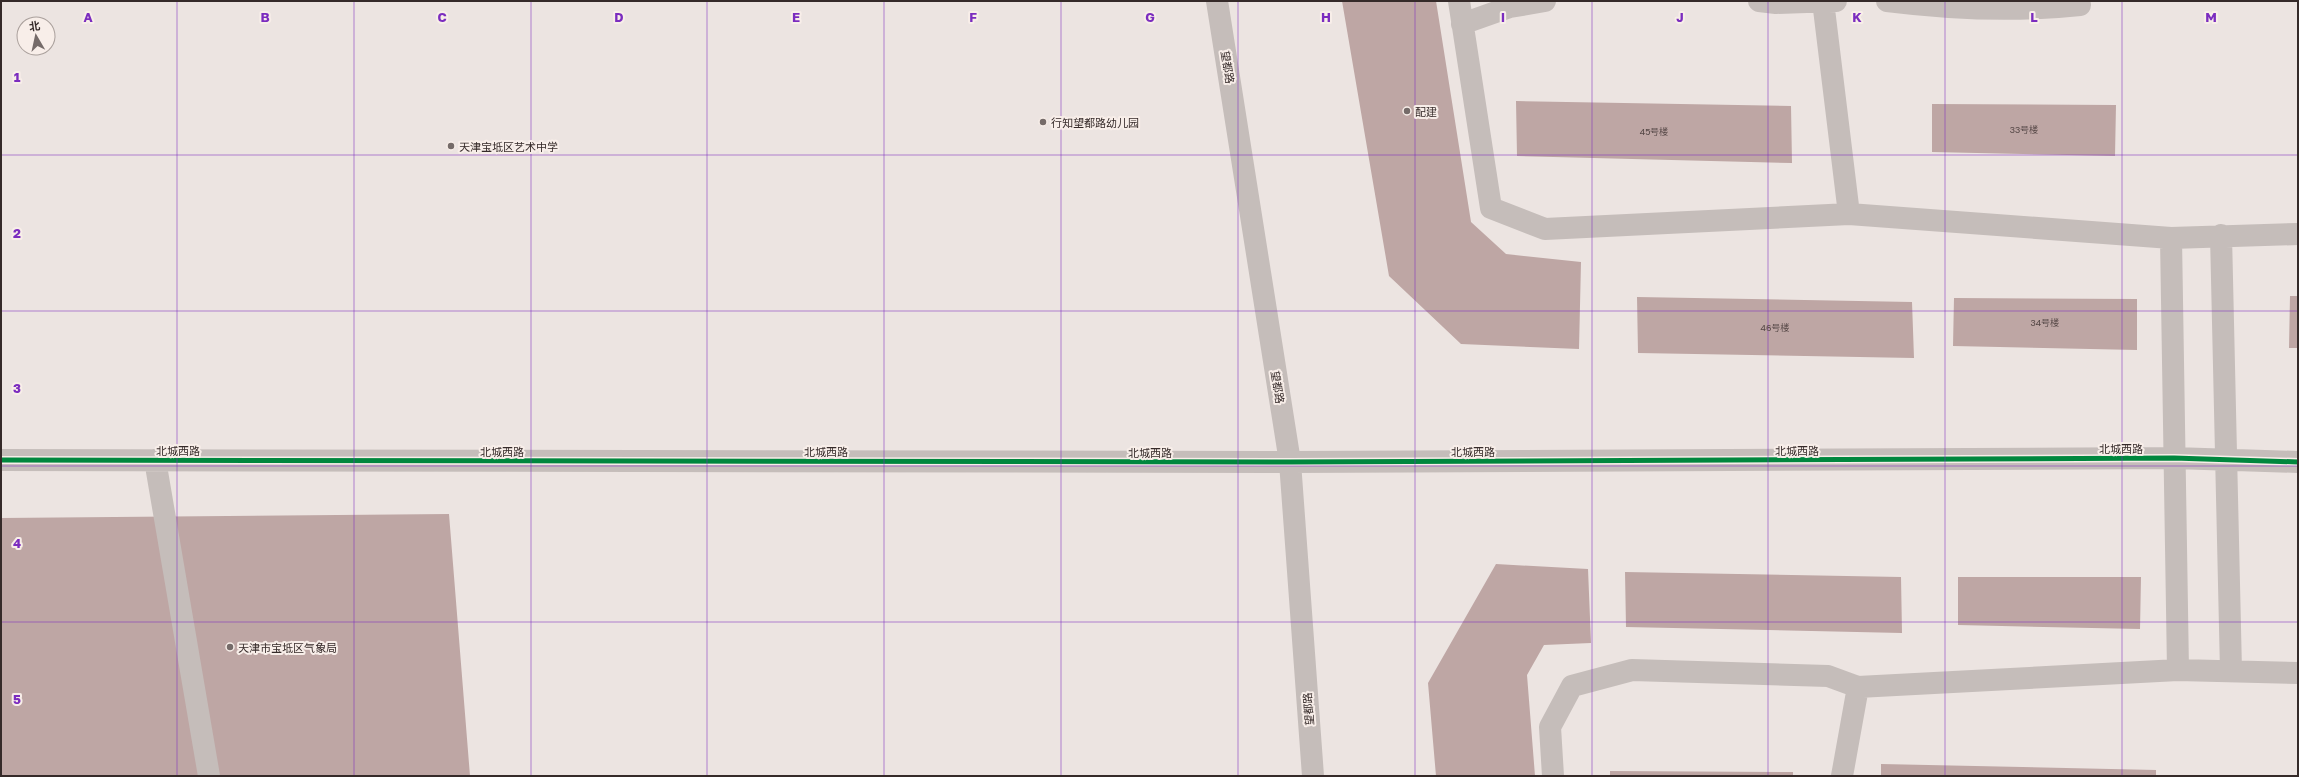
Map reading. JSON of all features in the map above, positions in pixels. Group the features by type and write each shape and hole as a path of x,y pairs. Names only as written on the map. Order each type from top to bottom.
{"street":[{"name":"望都路","path":"1217,1 1290,462 1313,776"},
{"path":"1459,1 1491,208 1545,229 1849,214 2171,238 2221,235 2298,234"},
{"path":"1462,24 1510,7 1545,1"},
{"path":"1759,1 1827,1 1849,214"},
{"path":"1887,1 1967,8 2047,8 2080,5"},
{"path":"2221,235 2231,671"},
{"path":"2171,238 2178,670"},
{"name":"北城西路","path":"1,460 1290,462 2174,458 2227,461 2298,462"},
{"path":"155,460 209,776"},
{"path":"1553,776 1550,727 1572,686 1632,670 1828,676 1858,687 2178,670 2298,673"},
{"path":"1842,776 1858,687"}],"building":[{"name":"配建","path":"1342,1 1436,1 1471,222 1506,254 1581,262 1579,349 1461,344 1389,276"},
{"path":"1516,101 1791,106 1792,163 1517,156"},
{"path":"1932,104 2116,105 2115,156 1932,152"},
{"path":"2290,296 2298,296 2298,348 2289,348"},
{"path":"1637,297 1912,302 1914,358 1638,353"},
{"path":"1954,298 2137,299 2137,350 1953,346"},
{"name":"天津市宝坻区气象局","path":"449,514 470,776 1,776 1,518"},
{"path":"1496,564 1588,569 1591,643 1544,645 1527,675 1535,776 1436,776 1428,683"},
{"path":"1625,572 1901,577 1902,633 1626,627"},
{"path":"1958,577 2141,577 2140,629 1958,625"},
{"path":"1881,764 2156,770 2156,776 1881,776"},
{"path":"1610,771 1793,772 1793,776 1610,776"}],"cycle path":[{"path":"1,460 1290,462 2174,458 2298,462"}],"place":[{"name":"配建","path":"1407,111"},
{"name":"行知望都路幼儿园","path":"1043,122"},
{"name":"天津宝坻区艺术中学","path":"451,146"},
{"name":"天津市宝坻区气象局","path":"230,647"}]}
